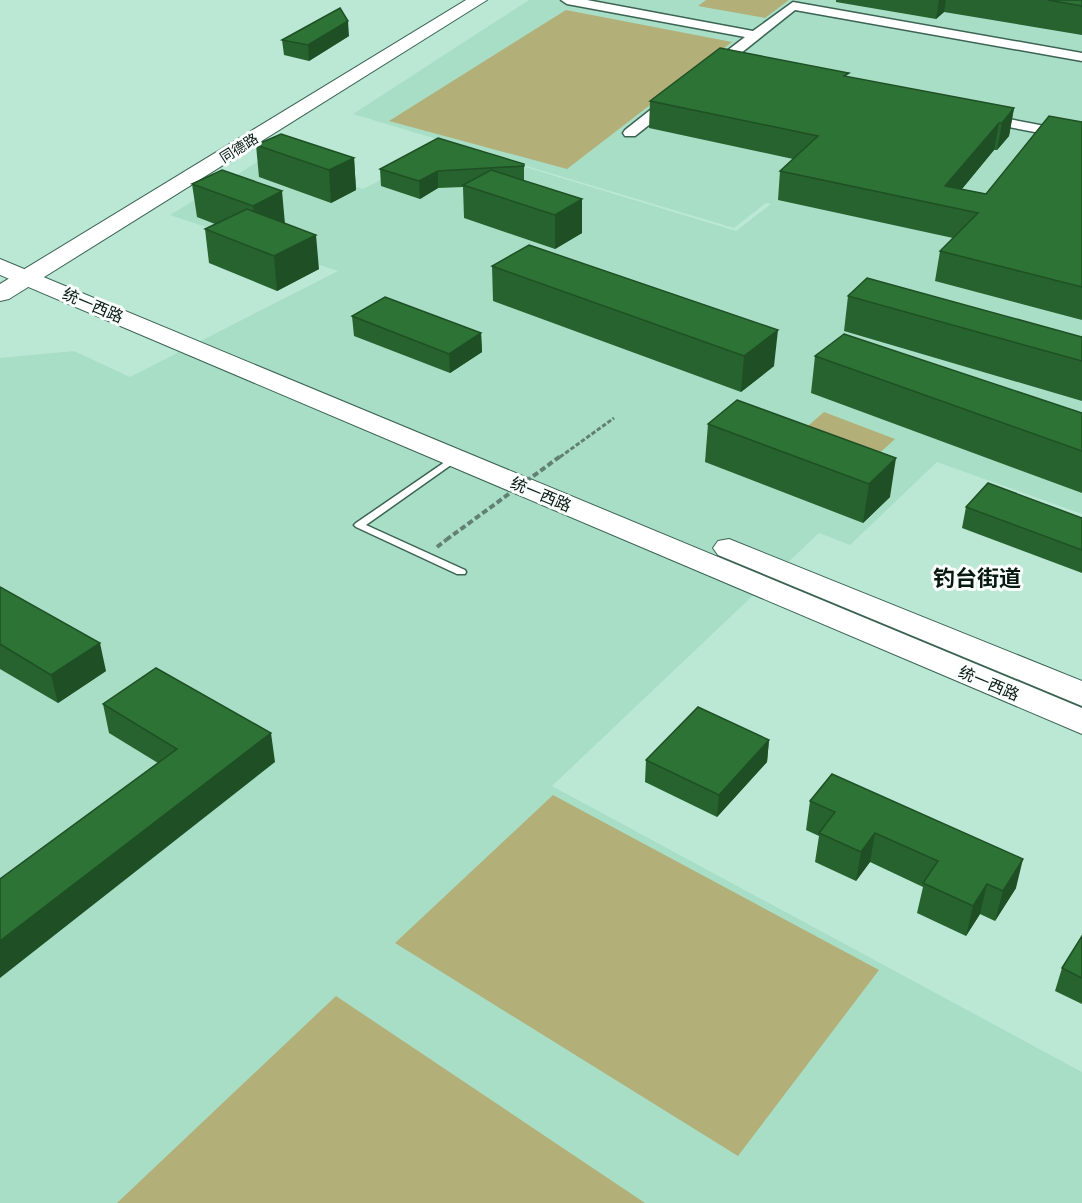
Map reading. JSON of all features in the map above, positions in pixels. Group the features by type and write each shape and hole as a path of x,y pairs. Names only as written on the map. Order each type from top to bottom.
{"main road":[{"name":"统一西路","path":"15,271 1082,722"},
{"name":"统一西路","path":"15,271 1082,694"}],"street":[{"name":"同德路","path":"15,271 463,0"},
{"name":"同德路","path":"15,271 478,0"},
{"path":"567,0 755,35"},
{"path":"698,79 793,6 1082,57"},
{"path":"716,66 738,70"},
{"path":"630,133 681,93"},
{"path":"967,115 1082,137"}],"lane":[{"path":"455,458 359,525 461,572"}],"path":[{"path":"446,540 614,418"}],"shaded area":[{"path":"529,0 1082,0 1082,514 937,462 850,545 819,533 552,786 1082,1072 1082,1203 0,1203 0,358 74,351 130,377 338,271 170,215 269,155 363,189 450,144 736,231 771,204 766,203 734,228 353,114"},
{"path":"706,0 789,0 765,18 698,6"},
{"path":"566,10 732,42 567,169 389,121"},
{"path":"824,412 895,439 874,458 802,431"},
{"path":"553,795 879,970 738,1156 395,943"},
{"path":"336,996 645,1203 117,1203"}],"building":[{"path":"1048,0 1082,0 1082,6"},
{"path":"340,8 348,21 308,45 282,40"},
{"path":"720,48 849,73 844,76 1014,108 945,186 986,194 1049,116 1082,122 1082,287 940,251 978,213 780,171 818,136 650,101"},
{"path":"281,134 354,158 329,170 256,145"},
{"path":"438,138 524,164 524,166 438,171 419,181 380,169"},
{"path":"222,170 282,191 253,206 192,184"},
{"path":"491,170 582,199 555,215 463,185"},
{"path":"247,209 316,235 274,256 205,229"},
{"path":"529,245 778,330 744,356 492,266"},
{"path":"867,278 1082,337 1082,361 848,296"},
{"path":"385,297 481,333 449,354 352,316"},
{"path":"844,334 1082,413 1082,451 815,356"},
{"path":"737,400 896,458 869,484 708,424"},
{"path":"988,483 1082,518 1082,550 966,507"},
{"path":"0,587 100,643 51,675 0,644"},
{"path":"156,668 271,733 0,941 0,879 177,749 103,704"},
{"path":"698,707 769,740 719,795 646,760"},
{"path":"832,774 1023,859 1003,891 987,884 973,906 923,883 938,861 875,833 861,852 819,833 835,812 810,801"},
{"path":"1082,936 1082,978 1062,968"}],"district":[{"name":"钓台街道","path":"977,578"}]}
